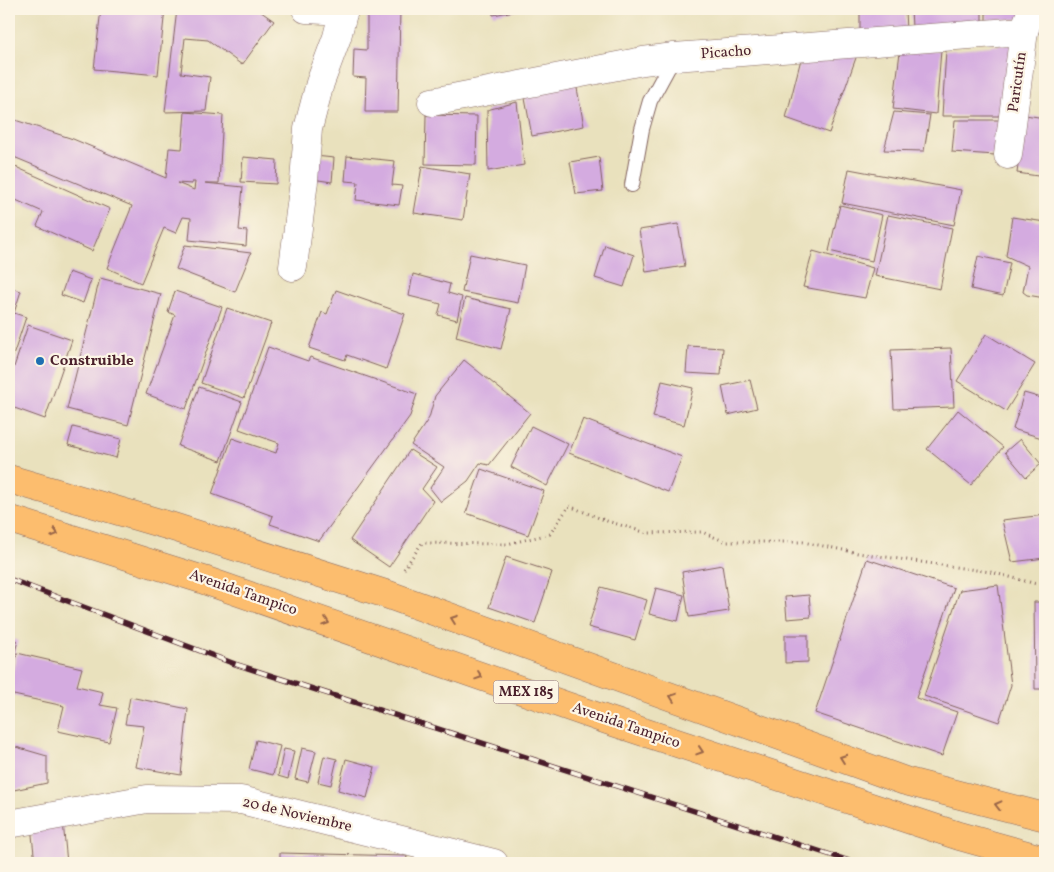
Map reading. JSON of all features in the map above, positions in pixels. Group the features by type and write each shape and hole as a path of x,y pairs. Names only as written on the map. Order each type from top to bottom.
{"main road":[{"path":"9,479 170,526 386,594 905,781 1045,817"},
{"name":"Avenida Tampico","path":"9,519 204,580 626,726 959,836 1045,860"}],"street":[{"path":"293,267 304,181 308,129 320,83 337,37 344,10 306,9"},
{"name":"Picacho","path":"432,102 674,56 1028,20"},
{"name":"Paricutín","path":"1008,155 1028,20"},
{"name":"20 de Noviembre","path":"9,824 148,799 241,800 494,863"}],"lane":[{"path":"632,185 642,129 650,101 674,56"}],"path":[{"path":"386,594 422,543 507,544 550,534 569,506 607,522 647,534 702,532 726,542 803,542 858,553 990,572 1037,584"}],"building":[{"path":"101,9 165,9 158,75 94,69"},
{"path":"177,9 257,9 274,21 242,65 208,40 185,38 181,73 210,77 206,111 165,112"},
{"path":"367,9 400,9 398,112 365,112 366,78 353,77 354,49 367,50"},
{"path":"492,9 520,9 520,10 493,15"},
{"path":"745,9 762,9 761,14"},
{"path":"860,9 905,9 906,32 860,34"},
{"path":"911,9 982,9 982,26 912,27"},
{"path":"986,9 1027,9 1024,19 986,20"},
{"path":"1013,44 999,116 942,116 946,50"},
{"path":"941,50 936,114 893,109 900,52"},
{"path":"857,55 829,133 786,118 801,59"},
{"path":"576,83 584,126 532,136 524,93"},
{"path":"517,102 524,165 488,171 487,110"},
{"path":"185,112 223,115 219,183 205,183 243,187 239,230 247,231 246,246 189,240 191,218 183,217 176,233 164,228 141,283 107,268 132,206 9,155 9,118 73,139 166,178 169,148 182,149","holes":["192,182 195,182 194,190 177,183 192,184"]},
{"path":"894,112 930,115 924,151 884,150"},
{"path":"426,115 477,116 476,165 425,164"},
{"path":"1025,115 1045,118 1045,177 1017,173"},
{"path":"955,120 1002,120 995,155 952,152"},
{"path":"315,156 334,158 332,182 312,179"},
{"path":"347,156 395,161 392,185 402,186 399,205 356,200 358,182 345,181"},
{"path":"243,157 277,160 276,184 241,182"},
{"path":"599,157 603,191 576,194 570,162"},
{"path":"9,164 110,209 92,251 37,226 43,212 9,197"},
{"path":"422,166 470,174 463,220 414,213"},
{"path":"849,169 961,190 954,225 842,203"},
{"path":"840,205 882,215 872,261 829,251"},
{"path":"888,215 952,228 940,289 875,276"},
{"path":"1012,217 1045,222 1045,298 1027,295 1023,292 1028,266 1006,256"},
{"path":"678,224 685,266 646,272 639,230"},
{"path":"185,245 251,253 235,292 176,269"},
{"path":"605,245 634,255 624,287 595,278"},
{"path":"813,251 873,268 865,298 803,287"},
{"path":"470,254 525,265 518,303 462,292"},
{"path":"978,256 1010,263 1003,296 971,289"},
{"path":"69,272 91,280 83,303 61,295"},
{"path":"413,274 450,284 448,293 462,297 457,320 438,315 441,304 409,296"},
{"path":"100,278 161,294 128,425 67,409"},
{"path":"9,287 21,291 14,313 26,317 9,368"},
{"path":"336,290 405,314 386,369 347,355 345,360 309,348 322,312 327,314"},
{"path":"175,291 222,307 186,409 146,394 175,315 168,312"},
{"path":"465,298 511,309 501,349 456,337"},
{"path":"227,308 271,323 244,398 201,383"},
{"name":"Construible","path":"28,325 72,340 45,419 9,406 9,382"},
{"path":"986,334 1035,364 1006,411 957,381"},
{"path":"688,346 723,348 721,375 686,373"},
{"path":"268,347 308,361 310,357 417,394 410,416 319,541 270,524 273,516 212,494 232,438 276,453 279,443 239,429"},
{"path":"951,348 954,407 894,409 891,350"},
{"path":"464,360 530,413 489,465 480,463 468,481 441,502 430,488 444,467 411,445 429,418 435,396"},
{"path":"750,380 757,408 728,415 722,386"},
{"path":"662,381 693,388 684,425 653,417"},
{"path":"199,387 242,402 221,461 178,446"},
{"path":"1024,393 1045,399 1045,439 1013,429"},
{"path":"958,410 1003,447 971,485 927,449"},
{"path":"583,419 682,457 668,492 569,453"},
{"path":"531,426 568,444 547,486 511,467"},
{"path":"73,427 121,439 116,458 68,445"},
{"path":"1020,439 1041,464 1026,477 1005,452"},
{"path":"410,450 437,467 422,489 433,501 389,567 350,540"},
{"path":"481,469 544,491 528,535 466,513"},
{"path":"1045,515 1045,558 1012,562 1002,520"},
{"path":"506,557 552,572 535,623 489,607"},
{"path":"867,559 954,588 916,698 957,712 942,756 815,713"},
{"path":"722,565 729,611 689,617 682,572"},
{"path":"998,585 1011,685 999,722 924,696 960,590"},
{"path":"601,587 647,600 635,640 588,627"},
{"path":"656,588 684,595 678,621 649,614"},
{"path":"809,595 811,617 787,619 785,597"},
{"path":"1034,602 1045,602 1045,689 1035,689"},
{"path":"785,635 808,635 808,662 785,663"},
{"path":"9,637 18,641 9,672"},
{"path":"17,653 82,668 77,686 103,692 100,705 117,708 109,742 58,731 64,706 9,694"},
{"path":"130,697 188,709 181,775 136,767 144,726 125,724"},
{"path":"256,740 280,746 273,775 249,769"},
{"path":"9,745 47,756 47,783 9,791"},
{"path":"302,748 316,751 308,782 295,779"},
{"path":"284,749 294,751 288,779 278,776"},
{"path":"324,756 337,759 331,785 318,782"},
{"path":"346,759 375,767 367,798 338,790"},
{"path":"63,822 67,863 35,863 31,826"},
{"path":"280,853 407,856 406,863 280,863"}],"railway":[{"path":"9,579 235,664 856,863"}],"place":[{"name":"Construible","path":"40,361"}]}
